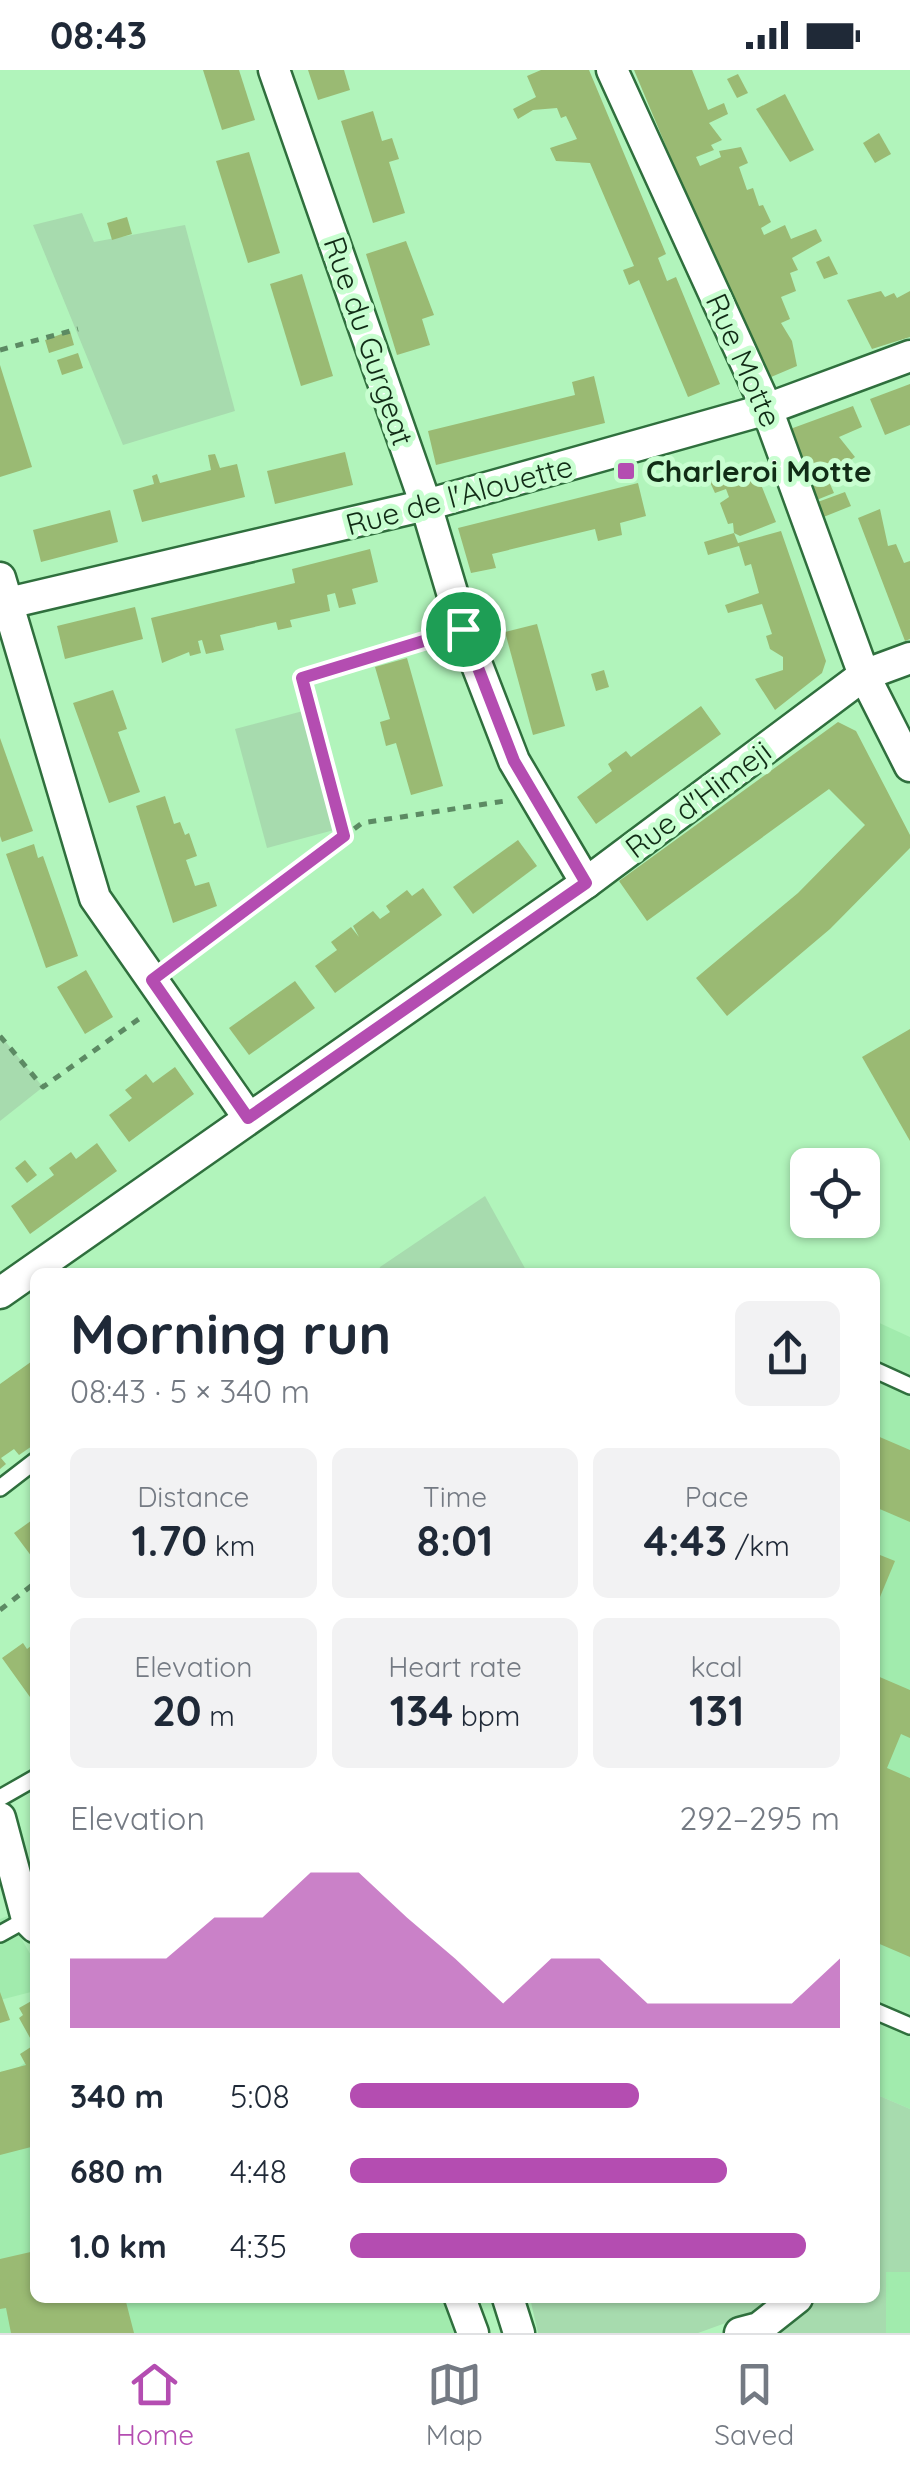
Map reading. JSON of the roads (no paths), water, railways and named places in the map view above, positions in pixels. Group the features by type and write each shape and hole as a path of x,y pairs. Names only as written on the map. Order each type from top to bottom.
{"street":[{"name":"Rue du Gurgeat","path":"274,70 426,505 463,629 531,796 586,883"},
{"name":"Rue Motte","path":"612,70 767,409 864,675 910,766"},
{"name":"Rue de l'Alouette","path":"3,596 426,505 767,409 910,356"},
{"path":"3,596 95,898 248,1118"},
{"name":"Rue d'Himeji","path":"35,1268 586,883 864,675 910,658"},
{"name":"Rue d'Himeji","path":"0,1293 30,1272"},
{"path":"0,1818 30,1920"},
{"path":"462,2303 473,2333"},
{"path":"510,2303 519,2333"},
{"path":"740,2333 759,2328 791,2303"}],"lane":[{"path":"880,1372 910,1386"},
{"path":"0,1488 30,1465"},
{"path":"0,1798 30,1781"},
{"path":"0,1934 30,1923"},
{"path":"880,2013 910,2026"}],"place":[{"name":"Charleroi Motte","path":"626,471"}]}
